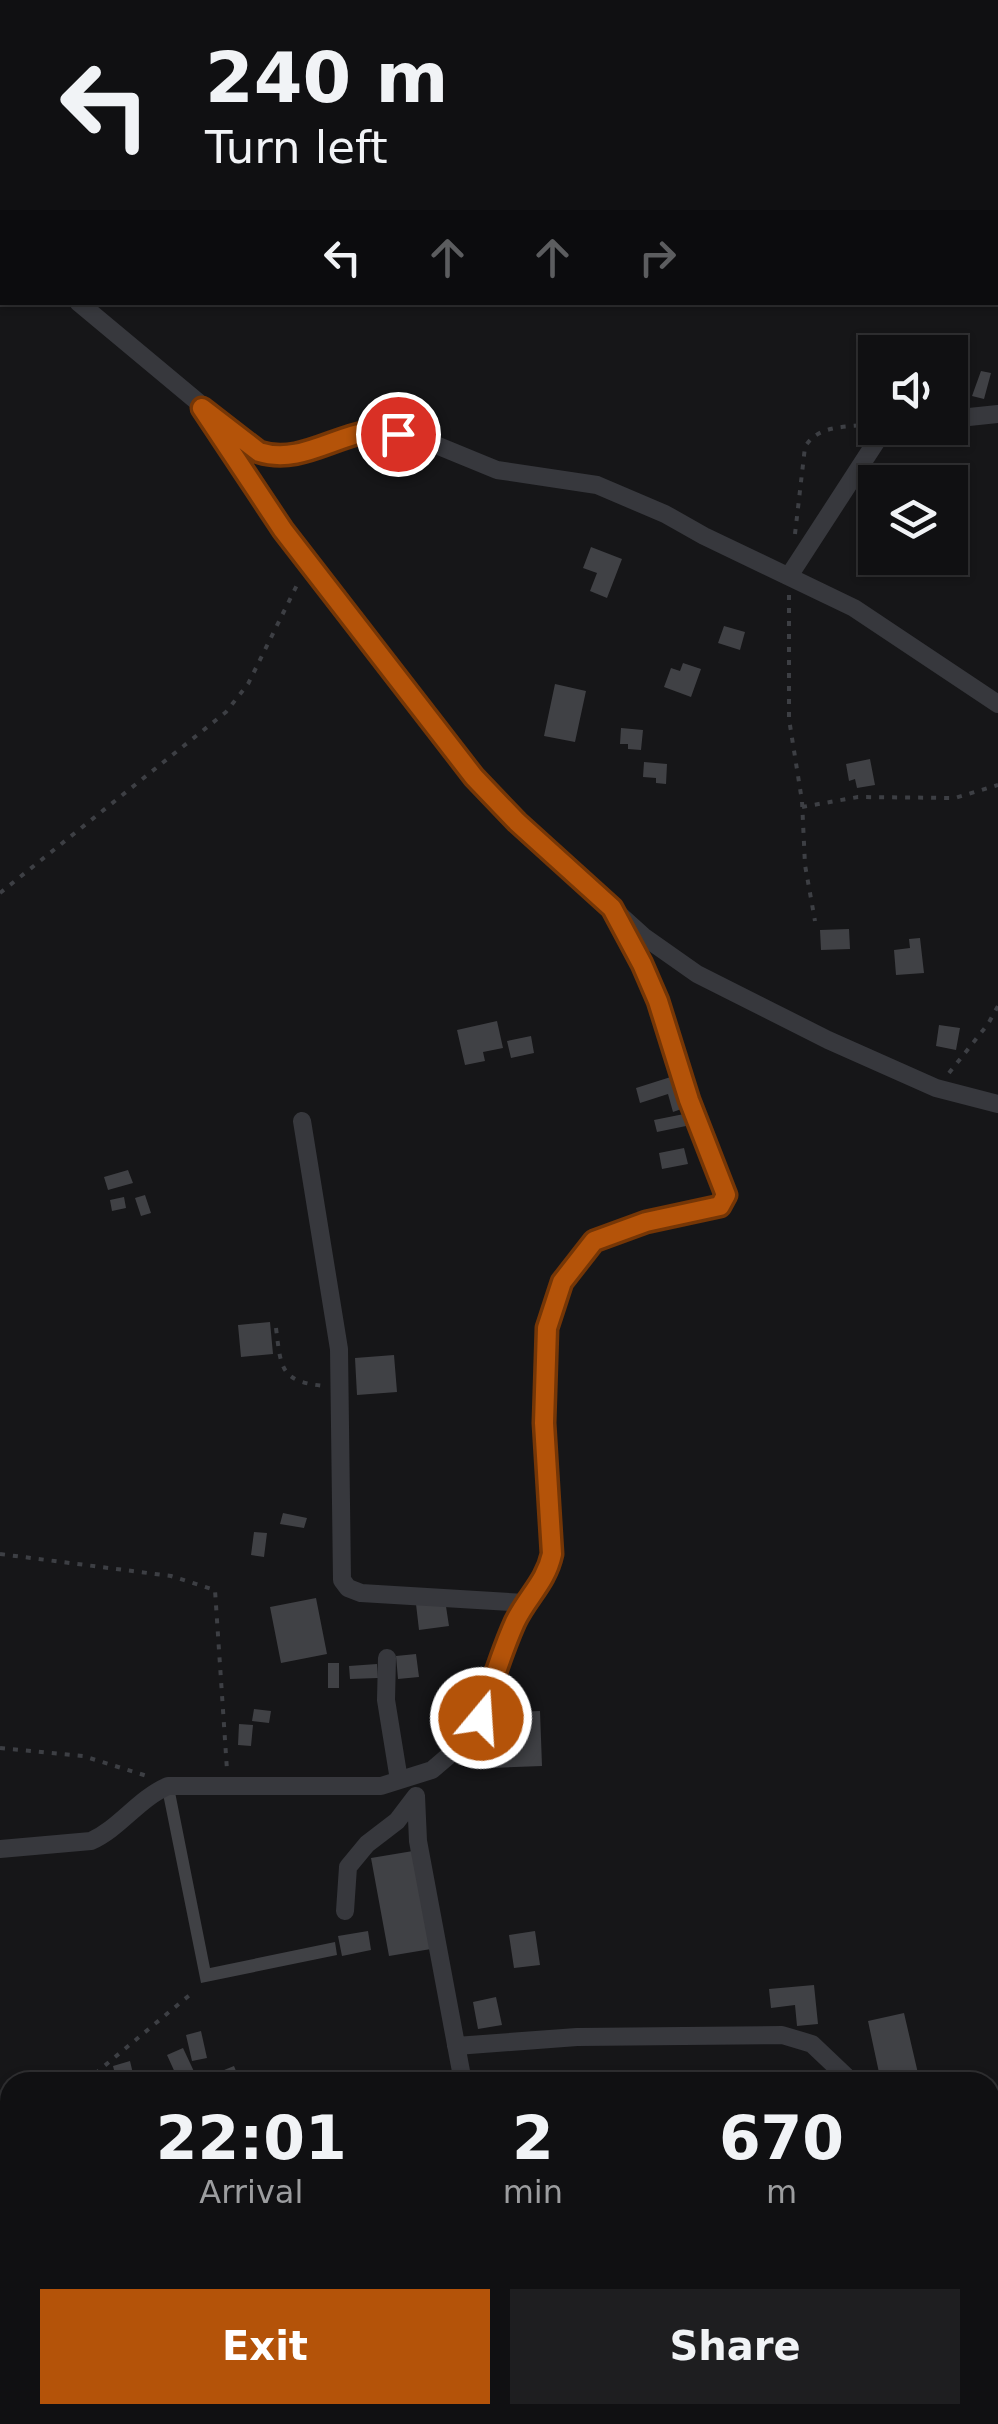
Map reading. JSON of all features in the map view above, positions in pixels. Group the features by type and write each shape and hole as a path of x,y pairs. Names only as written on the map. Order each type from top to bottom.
{"street":[{"path":"82,305 259,452 293,456 377,431 418,438 497,470 597,485 628,496 854,608 998,704"},
{"path":"202,408 308,562 474,777 517,822 643,936 697,974 828,1040 936,1088 998,1104"},
{"path":"968,416 998,414"},
{"path":"790,576 874,445"},
{"path":"346,1911 348,1866 367,1844 397,1822 432,1770 460,1746 481,1718 525,1603 548,1574 552,1554 544,1423 547,1328 562,1282 594,1241 646,1222 720,1206 726,1195 689,1100 658,1001 612,908"},
{"path":"302,1121 336,1313 341,1576 348,1588 360,1593 525,1603"},
{"path":"387,1658 386,1700 399,1780"},
{"path":"0,1848 90,1841 168,1786 372,1786 432,1770"},
{"path":"416,1796 418,1841 460,2072"},
{"path":"456,2046 577,2038 782,2035 812,2044 841,2072"}],"path":[{"path":"795,534 805,447 810,439 837,427 858,425"},
{"path":"0,893 226,712 248,684 308,562"},
{"path":"790,576 789,719 814,920"},
{"path":"802,807 858,798 955,798 998,786"},
{"path":"936,1088 998,1006"},
{"path":"276,1328 280,1364 286,1374 299,1382 340,1388"},
{"path":"0,1554 171,1576 215,1590 229,1785"},
{"path":"0,1748 82,1756 143,1774 168,1786"},
{"path":"98,2072 192,1992"}],"building":[{"path":"981,371 991,373 984,399 972,396"},
{"path":"591,547 622,559 607,598 590,591 597,573 583,568"},
{"path":"724,626 745,632 740,650 718,643"},
{"path":"683,663 701,669 691,697 664,687 671,668 680,671"},
{"path":"555,684 586,691 575,742 544,736"},
{"path":"621,728 643,730 641,750 620,744"},
{"path":"870,759 875,785 857,788 855,779 849,781 846,764"},
{"path":"644,762 667,764 666,784 643,777"},
{"path":"849,929 850,949 821,950 820,930"},
{"path":"920,938 924,973 896,975 894,950 910,948 909,939"},
{"path":"497,1021 503,1048 483,1052 485,1061 465,1065 457,1030"},
{"path":"939,1025 960,1028 956,1050 936,1046"},
{"path":"531,1036 534,1053 511,1058 507,1041"},
{"path":"677,1075 687,1107 673,1112 668,1094 640,1103 636,1088"},
{"path":"684,1114 686,1126 657,1132 654,1120"},
{"path":"684,1148 688,1164 662,1169 659,1153"},
{"path":"128,1170 133,1183 108,1190 104,1177"},
{"path":"145,1195 151,1213 141,1216 135,1198"},
{"path":"124,1197 126,1208 112,1211 110,1200"},
{"path":"270,1322 273,1354 241,1357 238,1325"},
{"path":"394,1355 397,1392 357,1395 355,1358"},
{"path":"283,1513 307,1518 304,1528 280,1524"},
{"path":"254,1532 267,1533 264,1557 251,1555"},
{"path":"316,1598 327,1654 281,1663 270,1607"},
{"path":"445,1600 449,1626 419,1630 416,1604"},
{"path":"416,1654 419,1677 398,1679 396,1656"},
{"path":"328,1663 339,1663 339,1688 328,1688"},
{"path":"377,1664 378,1678 350,1679 349,1666"},
{"path":"254,1709 271,1711 269,1723 252,1721"},
{"path":"540,1711 542,1766 491,1768 490,1713"},
{"path":"239,1724 253,1725 251,1746 238,1745"},
{"path":"175,1792 210,1968 335,1942 337,1955 201,1983 163,1794"},
{"path":"413,1851 431,1949 389,1956 371,1858"},
{"path":"368,1931 371,1950 342,1956 338,1936"},
{"path":"535,1931 540,1965 514,1968 509,1935"},
{"path":"814,1985 818,2024 797,2026 795,2005 771,2008 769,1989"},
{"path":"496,1997 502,2025 478,2029 473,2002"},
{"path":"904,2013 918,2072 879,2072 868,2021"},
{"path":"201,2031 207,2058 192,2061 186,2035"},
{"path":"183,2048 194,2072 175,2072 167,2055"},
{"path":"130,2061 133,2072 114,2072 113,2066"}],"route":[{"path":"398,434 368,432 293,456 270,456 259,452 202,408 283,530 474,777 517,822 612,908 658,1001 689,1100 726,1195 720,1206 646,1222 594,1241 562,1282 547,1328 544,1423 552,1554 548,1574 515,1622 481,1718"}]}
